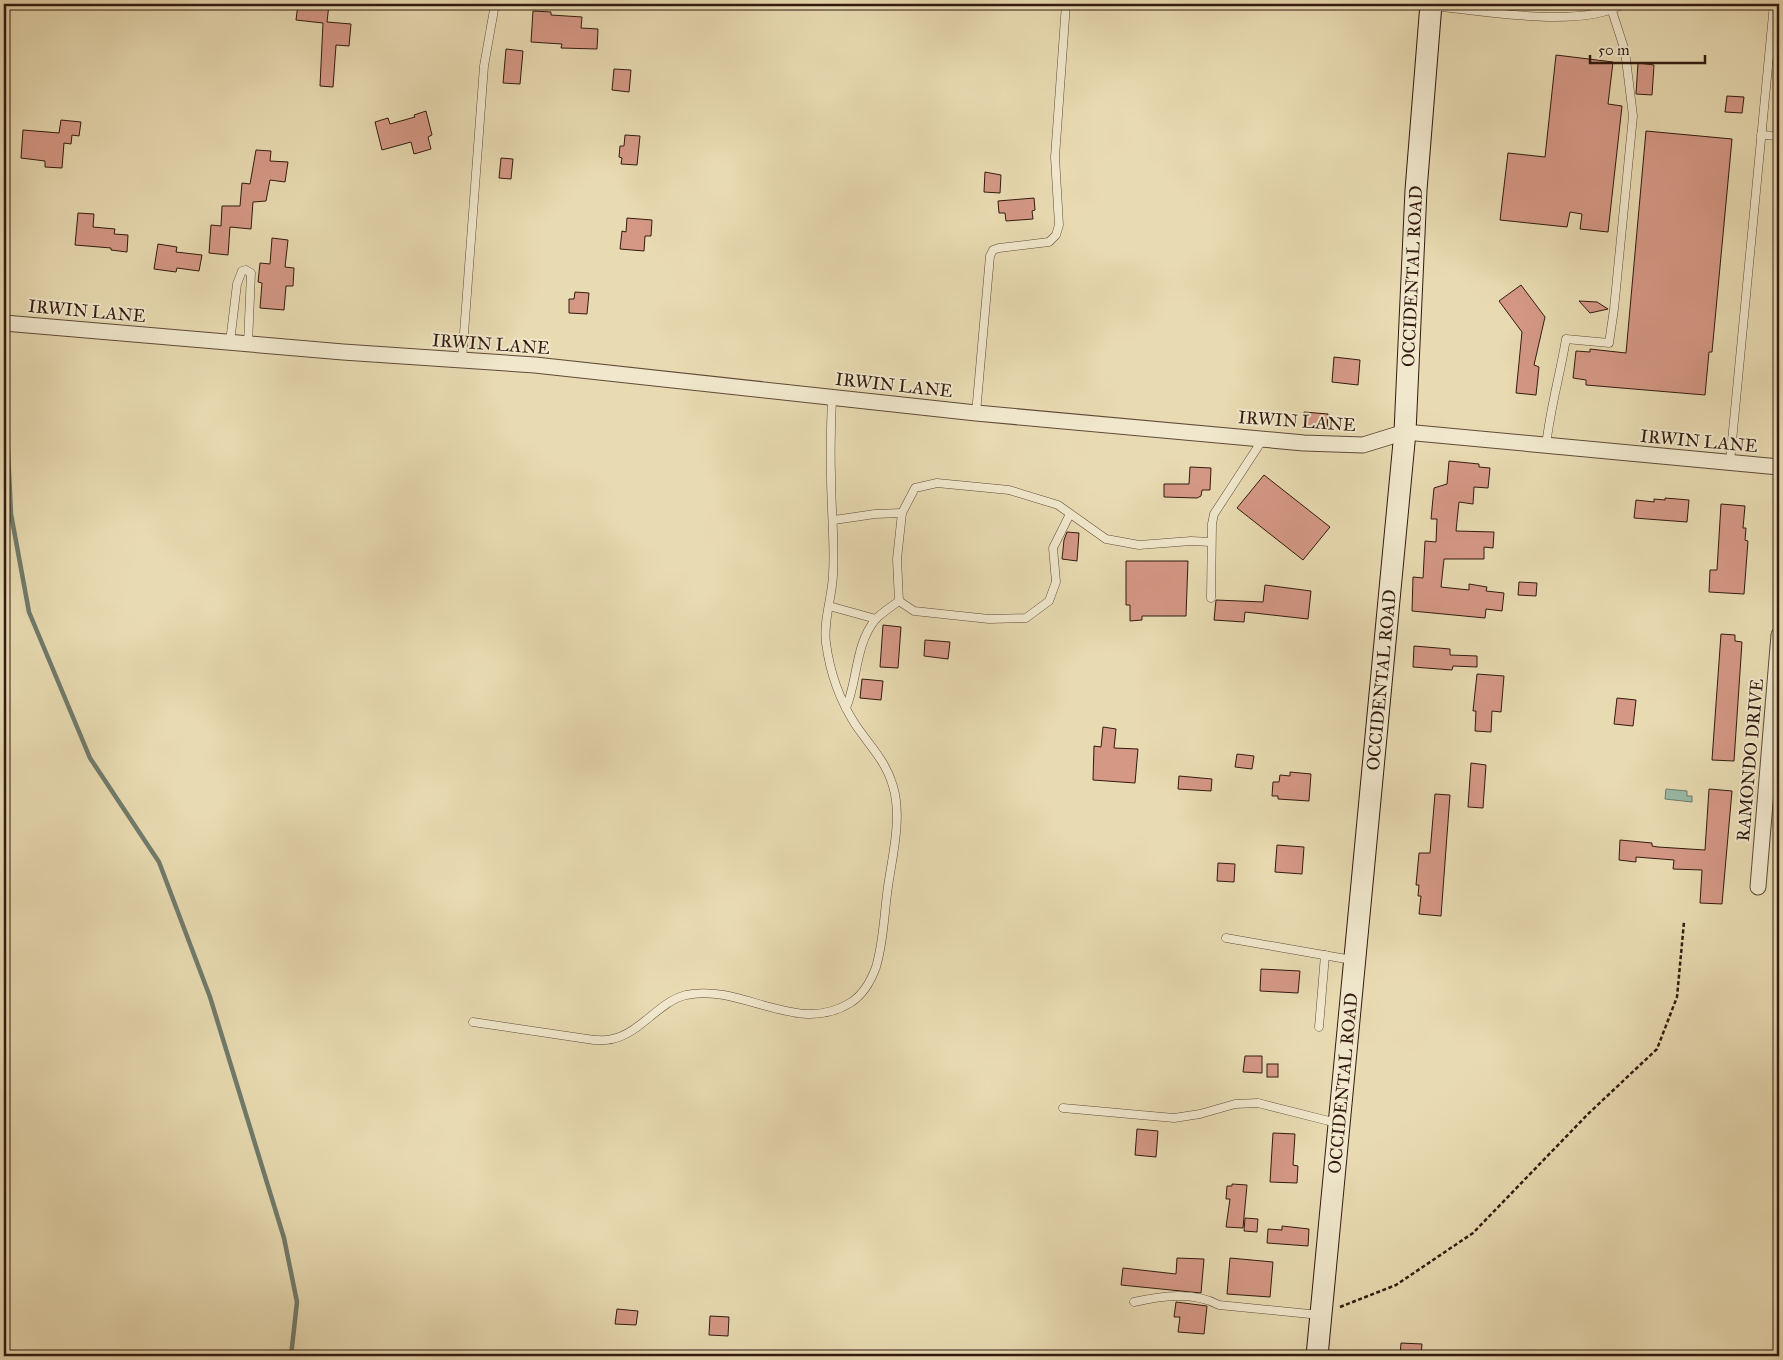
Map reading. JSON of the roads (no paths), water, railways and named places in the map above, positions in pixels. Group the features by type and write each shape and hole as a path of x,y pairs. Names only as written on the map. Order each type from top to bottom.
{"street":[{"name":"OCCIDENTAL ROAD","path":"1317,1356 1405,432 1416,190 1431,5"},
{"name":"IRWIN LANE","path":"4,323 248,344 545,366 976,413 1304,443 1362,445 1405,432 1779,467"},
{"name":"RAMONDO DRIVE","path":"1758,887 1774,758 1779,635"}],"lane":[{"path":"462,360 484,66 495,4"},
{"path":"976,413 990,256 993,250 999,248 1049,242 1056,235 1059,225 1055,158 1066,4"},
{"path":"1431,5 1571,17 1612,11 1623,4"},
{"path":"1730,462 1774,4"},
{"path":"1546,446 1551,403 1558,383 1566,339 1608,343 1614,309 1633,116 1625,51 1612,11"},
{"path":"1761,135 1779,136"},
{"path":"230,342 237,284 242,271 246,270 251,274 252,292 248,344"},
{"path":"473,1022 594,1040 612,1039 631,1031 668,1003 684,996 721,994 788,1013 820,1014 851,1002 866,989 876,967 897,825 893,787 881,758 855,723 837,691 829,663 825,637 833,578 832,398"},
{"path":"1211,598 1211,542 1214,514 1262,439"},
{"path":"899,601 897,559 902,513 914,488 937,483 1009,490 1058,506 1106,539 1139,545 1191,541 1211,542"},
{"path":"834,520 874,514 902,513"},
{"path":"899,601 914,611 989,619 1026,618 1049,601 1056,582 1053,548 1070,514"},
{"path":"846,708 852,694 863,641 876,619 899,601"},
{"path":"830,606 876,619"},
{"path":"1226,938 1354,960"},
{"path":"1319,1027 1325,955"},
{"path":"1063,1108 1174,1118 1200,1114 1235,1104 1258,1104 1339,1124"},
{"path":"1134,1302 1161,1296 1206,1298 1219,1305 1320,1315"}],"waterway":[{"path":"4,367 11,514 29,612 90,758 159,862 210,997 284,1238 297,1302 291,1356"}]}
